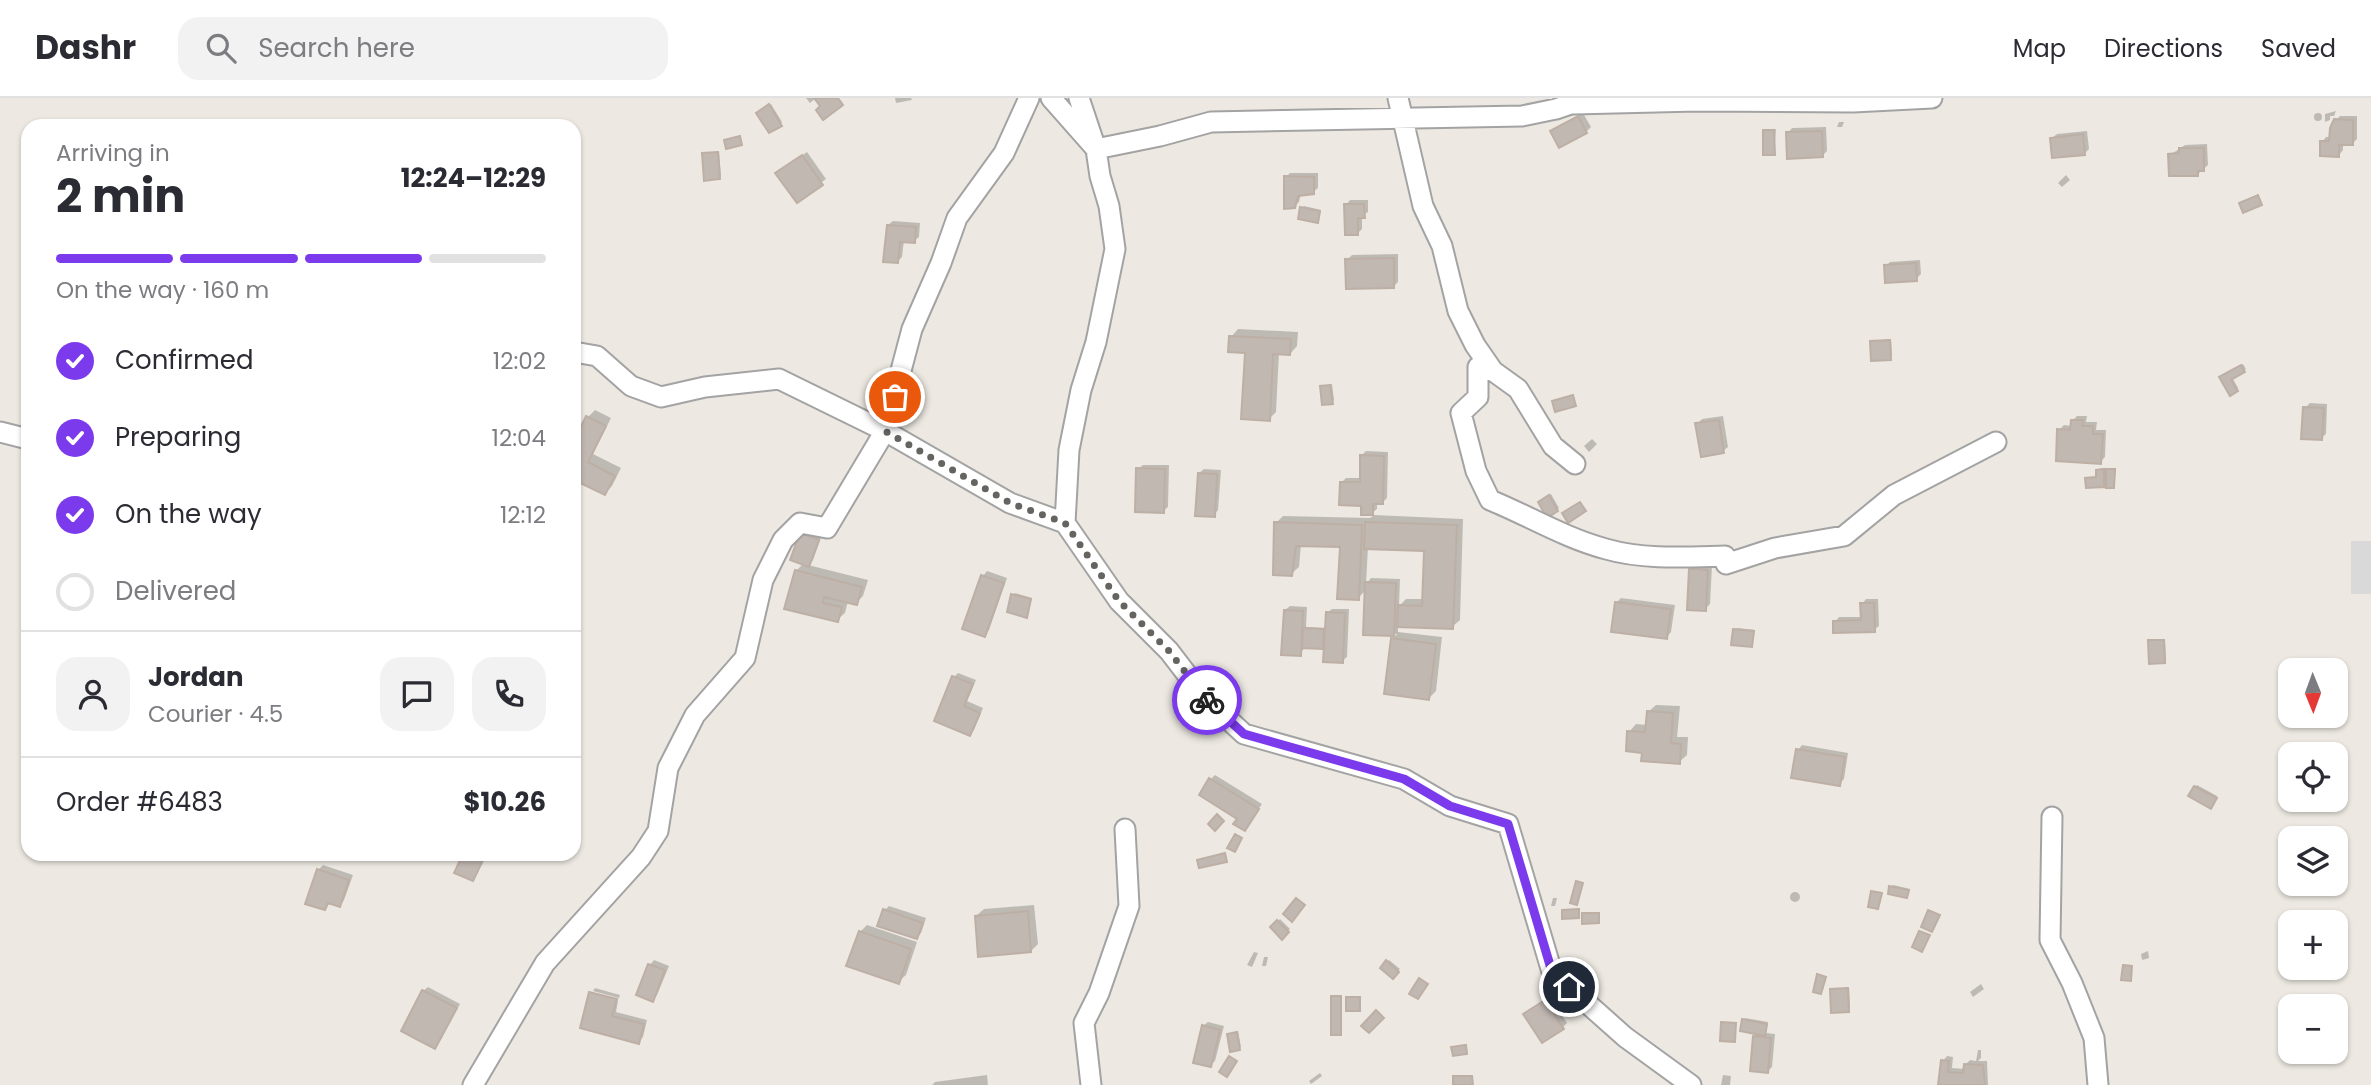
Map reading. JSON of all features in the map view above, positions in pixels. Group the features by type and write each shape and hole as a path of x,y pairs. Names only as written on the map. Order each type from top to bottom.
{"street":[{"path":"473,1085 545,963 641,858 658,831 668,768 695,715 745,659 764,580 783,540 800,523 827,528 885,431 912,329 942,263 957,218 1004,153 1029,98"},
{"path":"1051,98 1096,149"},
{"path":"1065,523 1069,450 1081,390 1096,342 1115,249 1110,206 1100,176 1096,149 1079,98"},
{"path":"1398,98 1423,206 1442,246 1458,311 1475,345 1493,371 1518,389 1553,446 1575,464"},
{"path":"1096,149 1212,122 1522,116 1579,101 1853,102 1932,98"},
{"path":"581,353 597,356 631,386 661,397 705,387 779,379 885,431 1010,503 1065,523 1119,601 1169,651 1205,698 1244,734 1404,779 1450,806 1508,824 1552,972 1625,1037 1690,1085"},
{"path":"1493,371 1478,367 1478,397 1461,413 1476,471 1490,500 1546,527 1607,550 1726,560 1774,548 1844,536 1894,495 1996,443"},
{"path":"0,432 21,437"},
{"path":"2052,817 2050,940 2094,1038 2098,1085"},
{"path":"1091,1085 1084,1023 1099,993 1129,906 1125,829"}],"shaded area":[{"path":"2351,541 2371,541 2371,594 2351,594"}],"building":[{"path":"814,98 838,98 843,105 823,120 816,110 820,106"},
{"path":"769,104 782,126 769,133 756,113"},
{"path":"1578,116 1587,133 1559,148 1550,131"},
{"path":"2334,119 2353,120 2353,145 2339,145 2339,157 2320,156 2320,141 2329,141"},
{"path":"1763,130 1774,130 1775,155 1763,155"},
{"path":"1822,131 1823,157 1787,159 1786,132"},
{"path":"2083,134 2085,155 2052,158 2050,138"},
{"path":"740,136 742,145 726,149 724,140"},
{"path":"2179,148 2204,148 2204,171 2198,171 2198,176 2169,176 2168,154 2179,153"},
{"path":"718,152 720,179 704,181 702,153"},
{"path":"802,155 823,185 797,203 775,173"},
{"path":"1284,176 1314,177 1314,194 1298,196 1295,208 1284,209"},
{"path":"2258,195 2262,205 2243,213 2239,203"},
{"path":"1344,204 1364,204 1365,218 1358,218 1358,235 1345,235"},
{"path":"1300,207 1320,211 1318,223 1298,219"},
{"path":"887,225 916,227 915,243 900,242 898,263 883,262"},
{"path":"1394,258 1394,288 1346,289 1345,259"},
{"path":"1916,263 1917,281 1885,283 1884,265"},
{"path":"1229,336 1291,339 1290,355 1273,354 1270,421 1241,419 1245,353 1228,352"},
{"path":"1890,340 1891,360 1871,361 1870,341"},
{"path":"2241,365 2245,372 2231,380 2238,391 2230,396 2219,377"},
{"path":"1330,385 1333,404 1322,405 1320,386"},
{"path":"1573,395 1576,406 1555,412 1552,401"},
{"path":"2303,407 2324,408 2322,440 2301,439"},
{"path":"586,416 606,426 588,462 615,476 605,495 581,483 581,426"},
{"path":"1719,420 1724,453 1701,457 1695,423"},
{"path":"2071,420 2083,420 2082,426 2093,426 2093,434 2103,434 2101,464 2056,461 2057,429 2070,430"},
{"path":"1360,455 1384,456 1383,504 1373,504 1373,515 1361,515 1361,506 1339,505 1340,482 1360,482"},
{"path":"1136,468 1165,469 1164,513 1135,512"},
{"path":"2104,469 2104,487 2086,488 2085,478 2096,477 2096,470"},
{"path":"2106,469 2115,469 2114,488 2106,488"},
{"path":"1198,473 1217,474 1215,517 1195,516"},
{"path":"1549,495 1558,511 1547,518 1538,502"},
{"path":"1580,502 1586,511 1568,523 1562,513"},
{"path":"1274,522 1362,525 1359,600 1337,599 1340,547 1296,546 1292,576 1273,575"},
{"path":"1365,522 1457,525 1453,629 1397,627 1398,605 1422,606 1424,551 1364,549"},
{"path":"800,533 819,540 809,567 790,560"},
{"path":"1689,569 1708,570 1706,611 1687,610"},
{"path":"795,570 862,587 857,605 824,597 823,603 842,607 838,622 784,609"},
{"path":"981,575 1004,583 985,637 962,629"},
{"path":"1365,582 1396,583 1394,636 1363,635"},
{"path":"1011,594 1031,599 1027,618 1007,612"},
{"path":"1615,602 1671,609 1667,639 1611,632"},
{"path":"1860,603 1874,603 1875,632 1833,633 1833,621 1861,620"},
{"path":"1284,610 1303,611 1301,656 1281,655"},
{"path":"1326,612 1345,613 1343,663 1323,662"},
{"path":"1303,628 1324,629 1323,649 1302,648"},
{"path":"1733,629 1754,631 1752,647 1731,645"},
{"path":"1391,638 1436,644 1429,700 1384,694"},
{"path":"2148,640 2164,640 2165,663 2149,664"},
{"path":"952,676 973,684 964,706 980,713 970,736 934,721"},
{"path":"1647,711 1673,713 1671,743 1681,744 1680,764 1641,761 1642,753 1626,751 1627,731 1645,732"},
{"path":"1796,749 1845,757 1840,786 1791,778"},
{"path":"1209,778 1259,809 1245,831 1233,824 1237,819 1199,795"},
{"path":"2194,786 2217,798 2211,809 2188,796"},
{"path":"1217,814 1224,821 1215,831 1208,824"},
{"path":"1235,834 1242,838 1235,852 1227,848"},
{"path":"1225,853 1227,862 1199,868 1197,860"},
{"path":"460,861 483,861 473,881 454,873"},
{"path":"317,869 349,880 340,907 328,903 325,910 305,904"},
{"path":"1576,881 1583,883 1577,905 1570,903"},
{"path":"1889,886 1909,890 1907,898 1888,894"},
{"path":"1871,891 1882,893 1878,909 1868,907"},
{"path":"1296,898 1305,905 1292,922 1283,914"},
{"path":"883,909 923,923 917,939 877,926"},
{"path":"1579,909 1579,918 1562,919 1562,910"},
{"path":"1928,910 1940,915 1932,932 1921,927"},
{"path":"1028,911 1031,952 978,957 975,916"},
{"path":"1582,913 1599,913 1599,923 1582,924"},
{"path":"1277,920 1289,932 1282,940 1270,927"},
{"path":"859,931 911,949 899,984 846,966"},
{"path":"1919,931 1930,935 1922,952 1912,947"},
{"path":"1386,960 1399,972 1393,979 1380,968"},
{"path":"648,964 665,970 653,1002 636,995"},
{"path":"2123,965 2132,966 2131,981 2121,980"},
{"path":"1817,974 1826,977 1821,994 1813,992"},
{"path":"1419,978 1428,984 1418,999 1409,994"},
{"path":"1848,988 1849,1012 1831,1013 1830,989"},
{"path":"422,990 457,1008 435,1049 401,1031"},
{"path":"589,992 617,999 612,1016 644,1024 639,1044 580,1028"},
{"path":"1331,996 1341,996 1341,1035 1331,1035"},
{"path":"1346,997 1360,997 1360,1011 1346,1011"},
{"path":"1545,1000 1564,1029 1542,1043 1523,1014"},
{"path":"1376,1010 1384,1018 1369,1033 1361,1026"},
{"path":"1742,1019 1767,1024 1765,1036 1740,1031"},
{"path":"1721,1022 1736,1023 1735,1042 1720,1041"},
{"path":"1202,1025 1220,1030 1211,1067 1193,1063"},
{"path":"1237,1032 1240,1050 1230,1052 1227,1034"},
{"path":"1753,1036 1771,1038 1768,1073 1750,1071"},
{"path":"1466,1045 1467,1054 1453,1056 1451,1047"},
{"path":"1229,1056 1237,1061 1227,1077 1219,1072"},
{"path":"1941,1060 1949,1061 1948,1072 1963,1073 1964,1064 1983,1065 1985,1085 1938,1085"},
{"path":"1453,1076 1472,1076 1473,1085 1453,1085"}],"way so far":[{"path":"895,397 885,431 1010,503 1065,523 1119,601 1169,651 1207,700"}],"route":[{"path":"1207,700 1244,734 1404,779 1450,806 1508,824 1552,972 1569,987"}]}
